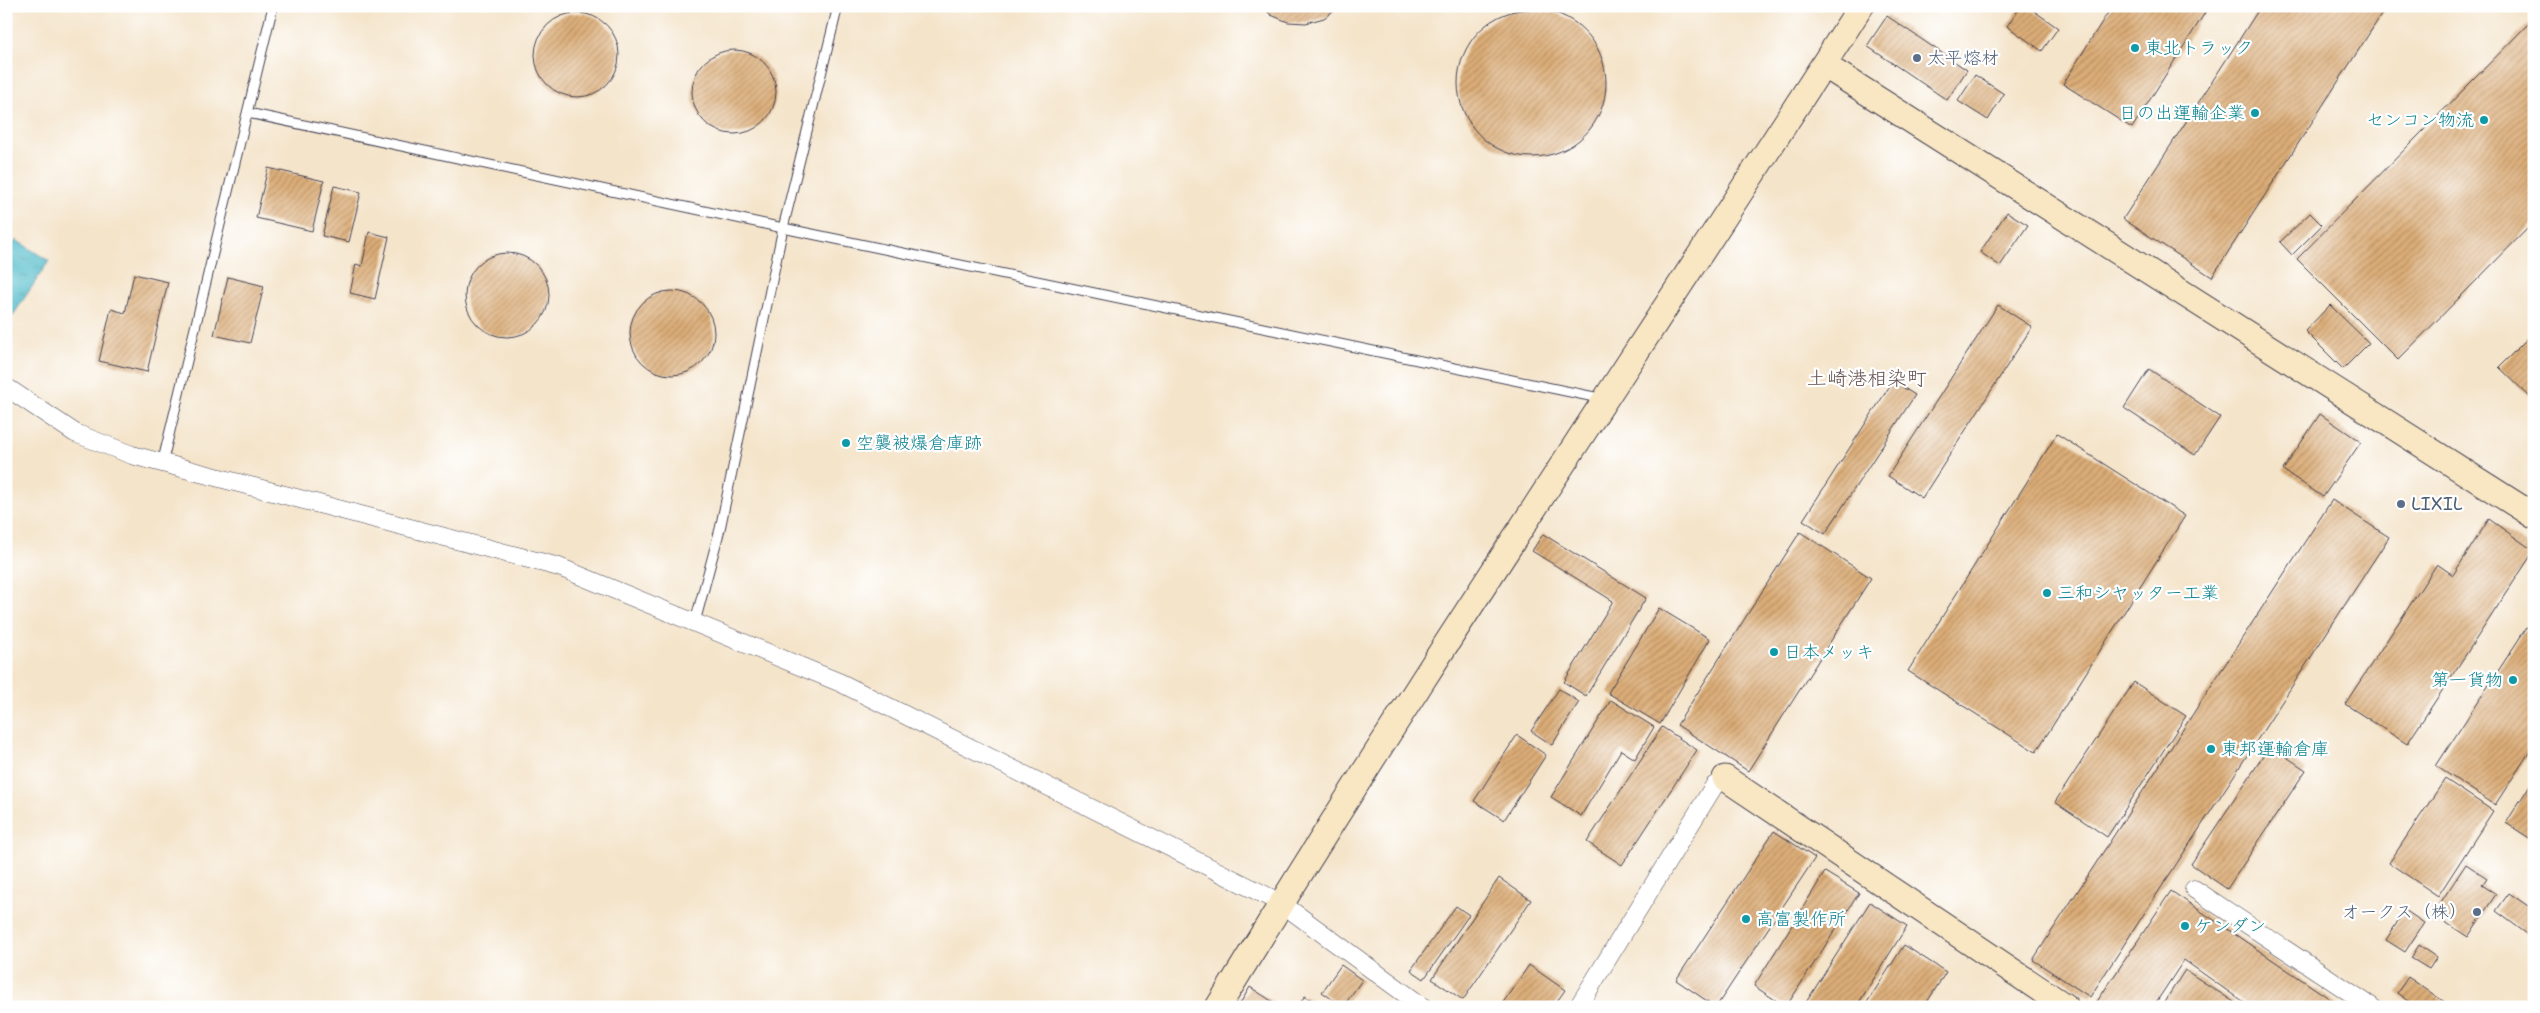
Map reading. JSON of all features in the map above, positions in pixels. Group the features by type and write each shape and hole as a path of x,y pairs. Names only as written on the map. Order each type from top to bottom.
{"street":[{"path":"1218,1007 1281,903 1604,399 1861,6"},
{"path":"1824,64 2534,516"},
{"path":"6,387 75,433 132,455 559,568 841,683 1281,903 1423,1007"},
{"path":"1578,1007 1714,786 1725,778 2066,1007"},
{"path":"2194,889 2372,1007"}],"lane":[{"path":"162,464 273,6"},
{"path":"695,622 720,528 783,228 838,6"},
{"path":"248,112 783,228 1604,399"}],"water":[{"path":"16,240 49,261 6,326 6,255"}],"building":[{"path":"1262,6 1340,6 1324,18 1306,23 1288,22 1271,15"},
{"path":"2021,6 2027,6 2058,28 2042,51 2007,26"},
{"name":"東北トラック","path":"2112,6 2199,6 2206,11 2132,128 2063,84"},
{"name":"日の出運輸企業","path":"2261,6 2387,6 2212,277 2123,219"},
{"path":"1532,9 1560,15 1584,31 1600,55 1606,83 1600,111 1584,135 1560,151 1532,157 1504,151 1480,135 1464,111 1458,83 1464,55 1480,31 1504,15"},
{"path":"569,13 585,13 601,20 612,31 619,47 616,71 607,85 601,90 585,97 569,97 553,90 542,79 535,63 535,47 542,31 553,20"},
{"name":"太平熔材","path":"1887,16 1967,70 1947,100 1867,46"},
{"name":"センコン物流","path":"2534,18 2534,222 2398,360 2297,259"},
{"path":"726,50 742,50 758,57 769,68 776,84 773,108 764,122 758,127 742,134 726,134 710,127 699,116 692,100 692,84 699,68 710,57"},
{"path":"1975,75 2004,94 1988,120 1958,101"},
{"path":"268,168 324,181 312,231 256,218"},
{"path":"334,186 361,192 349,242 322,236"},
{"path":"2007,212 2028,225 2000,266 1980,252"},
{"path":"2310,213 2322,225 2292,255 2280,242"},
{"path":"369,232 389,237 375,299 350,293 356,264 362,266"},
{"path":"499,253 515,253 531,260 542,271 549,287 546,311 537,325 531,330 515,337 499,337 483,330 472,319 465,303 465,287 472,271 483,260"},
{"path":"134,274 168,282 147,372 99,361 111,309 125,313"},
{"path":"228,277 264,286 250,343 214,335"},
{"path":"664,291 680,291 696,298 707,309 714,325 711,349 702,363 696,368 680,375 664,375 648,368 637,357 630,341 630,325 637,309 648,298"},
{"path":"1998,305 2032,327 1922,498 1888,476"},
{"path":"2330,305 2369,343 2343,369 2305,331"},
{"path":"2534,332 2534,401 2499,367"},
{"path":"2149,369 2220,417 2195,455 2124,408"},
{"path":"1893,381 1915,395 1825,534 1803,520"},
{"path":"2320,414 2361,442 2323,497 2283,470"},
{"name":"三和シヤッター工業","path":"2057,434 2185,516 2036,752 1908,671"},
{"name":"東邦運輸倉庫","path":"2332,500 2389,537 2090,997 2033,960"},
{"path":"2489,519 2534,551 2407,744 2345,704 2437,564 2453,575"},
{"name":"日本メッキ","path":"1800,532 1871,578 1748,771 1677,725"},
{"path":"1543,534 1646,598 1586,696 1564,682 1613,601 1532,551"},
{"path":"1659,608 1710,639 1660,724 1608,693"},
{"name":"第一貨物","path":"2534,616 2534,745 2495,805 2436,766"},
{"path":"2134,682 2186,716 2107,837 2055,802"},
{"path":"1559,689 1579,702 1552,745 1531,731"},
{"path":"1611,700 1654,727 1635,759 1621,750 1581,816 1551,797"},
{"path":"1662,727 1697,750 1622,865 1587,842"},
{"path":"1517,735 1546,755 1504,820 1474,801"},
{"path":"2270,746 2306,770 2227,889 2191,864"},
{"path":"2445,779 2493,811 2438,896 2389,863"},
{"path":"2530,785 2534,787 2534,841 2506,823"},
{"name":"高富製作所","path":"1774,831 1815,858 1716,1007 1676,980"},
{"path":"2466,864 2487,878 2482,885 2496,894 2468,937 2433,914"},
{"name":"高富製作所","path":"1825,872 1859,893 1786,1007 1754,986"},
{"path":"1499,878 1531,900 1463,1000 1432,979"},
{"name":"ケンダン","path":"2171,891 2342,1007 2250,1007 2184,960 2153,1007 2094,1006"},
{"path":"2509,893 2534,910 2534,925 2527,934 2496,911"},
{"name":"高富製作所","path":"1870,902 1907,926 1856,1007 1803,1007"},
{"path":"1456,906 1469,915 1424,979 1411,970"},
{"path":"2405,910 2424,923 2405,952 2386,940"},
{"path":"1904,945 1946,972 1924,1007 1864,1007"},
{"path":"2419,945 2437,957 2429,969 2411,958"},
{"path":"1341,965 1362,980 1343,1007 1322,992"},
{"path":"1529,965 1565,990 1553,1007 1500,1007"},
{"path":"2185,970 2234,1002 2231,1007 2161,1007"},
{"path":"2408,977 2446,1003 2444,1007 2416,1007 2397,993"},
{"path":"1250,987 1281,1007 1238,1007"},
{"path":"1305,996 1321,1007 1297,1007"}],"place":[{"name":"東北トラック","path":"2135,48"},
{"name":"太平熔材","path":"1917,58"},
{"name":"日の出運輸企業","path":"2255,113"},
{"name":"センコン物流","path":"2484,120"},
{"name":"空襲被爆倉庫跡","path":"846,443"},
{"name":"LIXIL","path":"2401,504"},
{"name":"三和シヤッター工業","path":"2047,593"},
{"name":"日本メッキ","path":"1774,652"},
{"name":"第一貨物","path":"2513,680"},
{"name":"東邦運輸倉庫","path":"2211,749"},
{"name":"オークス（株）","path":"2477,912"},
{"name":"高富製作所","path":"1746,919"},
{"name":"ケンダン","path":"2185,926"}],"district":[{"name":"土崎港相染町","path":"1867,378"}]}
